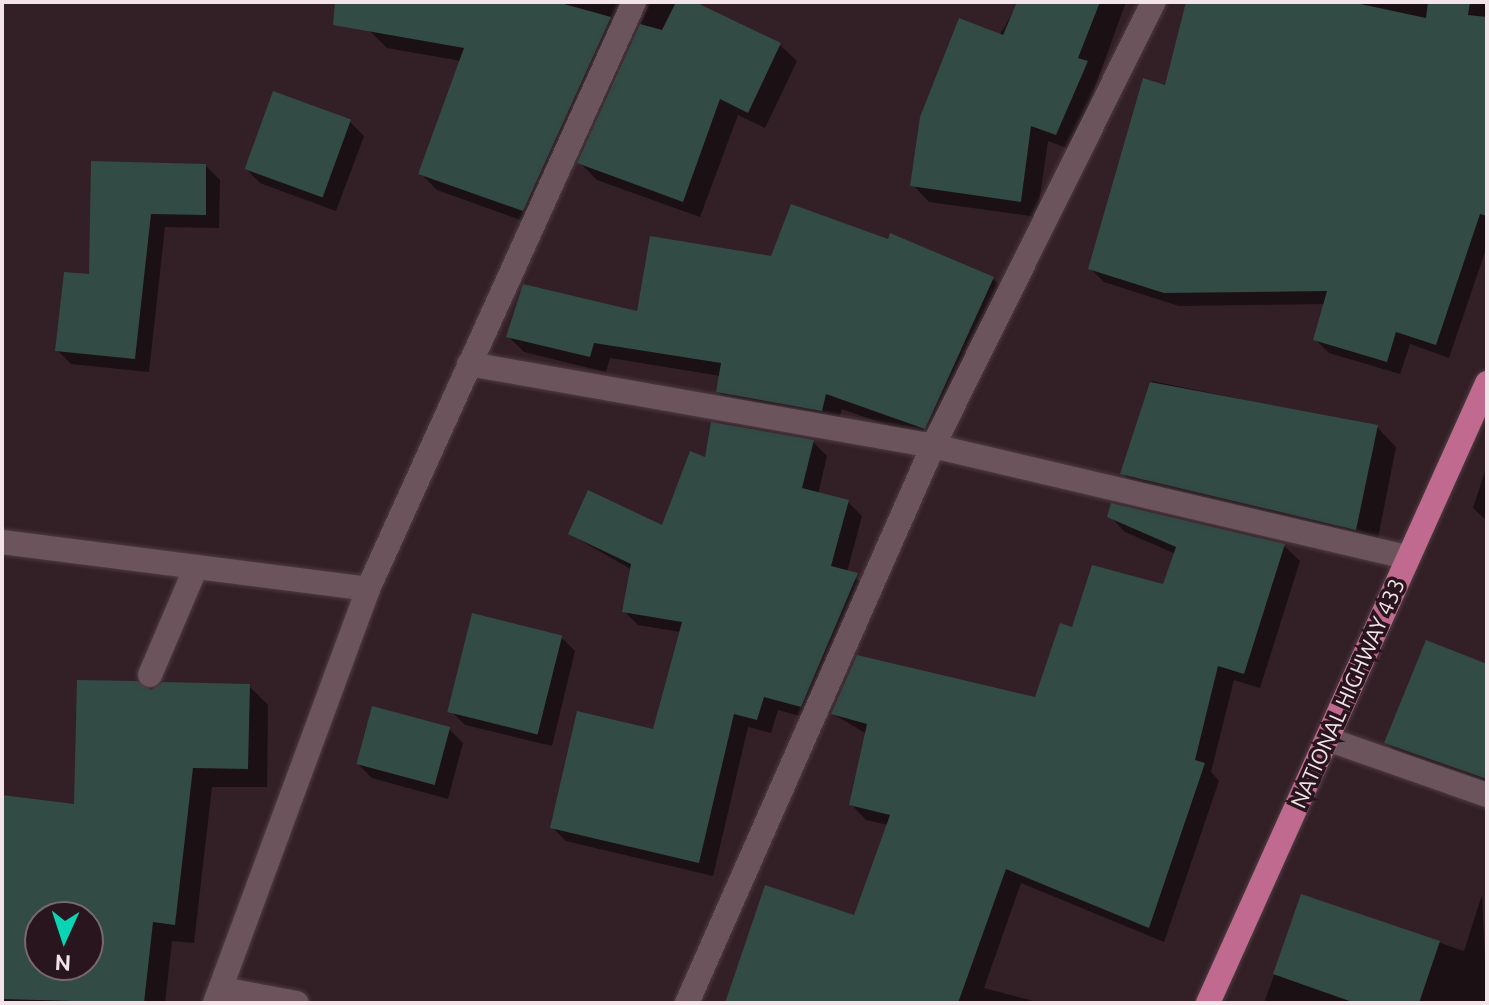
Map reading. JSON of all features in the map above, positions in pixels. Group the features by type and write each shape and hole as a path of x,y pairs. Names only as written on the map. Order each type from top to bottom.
{"main road":[{"name":"NATIONAL HIGHWAY 433","path":"1208,1003 1487,383"}],"street":[{"path":"297,1003 219,996 368,589 634,2"},
{"path":"687,1003 933,446 1153,2"},
{"path":"469,364 933,446 1407,557"},
{"path":"2,542 368,589"},
{"path":"150,675 196,567"},
{"path":"1327,739 1487,795"}],"building":[{"path":"335,2 557,2 611,17 523,211 418,174 464,48 333,25"},
{"path":"676,2 695,2 781,43 748,113 720,99 683,202 577,163 640,24 662,30"},
{"path":"1017,2 1100,2 1078,58 1088,61 1056,135 1031,126 1021,202 910,186 920,117 959,18 1003,35"},
{"path":"1186,2 1351,2 1426,18 1428,2 1470,2 1468,15 1487,17 1487,216 1480,214 1436,345 1396,332 1387,362 1313,340 1327,291 1164,293 1088,269 1143,78 1165,85"},
{"path":"273,91 351,119 323,197 245,169"},
{"path":"91,161 206,164 206,215 151,214 135,359 55,351 64,272 89,274"},
{"path":"791,204 888,239 890,233 994,277 925,429 826,394 822,411 716,392 721,363 594,343 590,357 506,337 523,284 637,311 650,236 771,256"},
{"path":"1150,382 1378,425 1356,530 1120,474"},
{"path":"711,422 814,440 802,488 849,500 831,566 858,573 801,707 764,697 757,720 734,714 699,863 550,828 577,711 653,729 682,622 622,612 631,564 568,534 588,490 662,525 690,451 705,457"},
{"path":"1111,503 1285,544 1244,674 1218,666 1195,760 1205,763 1149,928 1006,869 958,1003 725,1003 765,885 854,915 890,815 849,805 867,724 831,714 857,655 1035,697 1060,623 1072,627 1092,565 1163,584 1176,547 1107,517"},
{"path":"472,613 562,635 538,734 447,712"},
{"path":"1426,640 1487,664 1487,779 1384,743"},
{"path":"77,680 137,681 151,690 163,682 250,684 248,769 193,768 175,925 153,922 144,1003 2,999 2,795 74,804"},
{"path":"372,706 450,727 435,785 356,764"},
{"path":"1301,894 1440,941 1419,1003 1355,1003 1273,974"}]}
